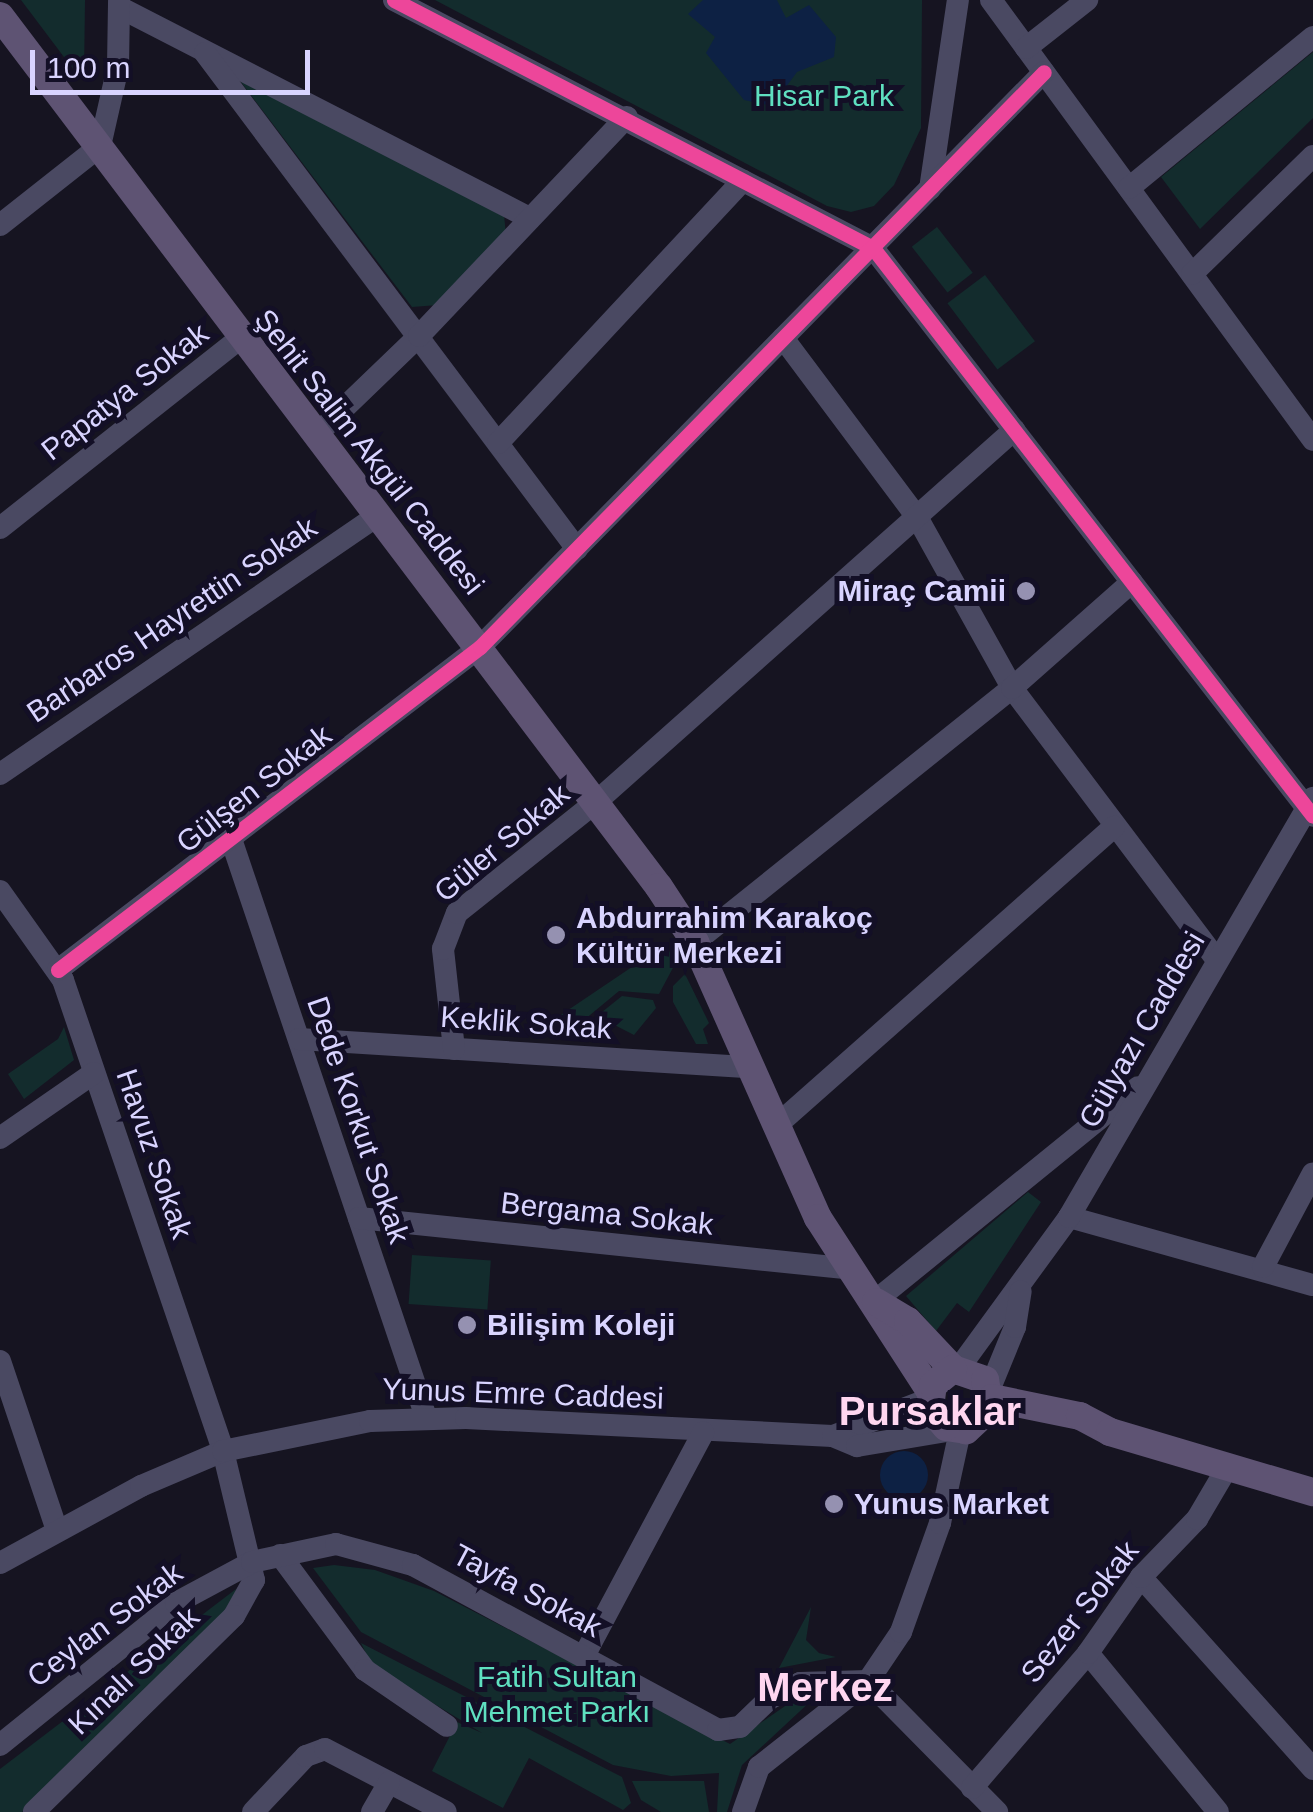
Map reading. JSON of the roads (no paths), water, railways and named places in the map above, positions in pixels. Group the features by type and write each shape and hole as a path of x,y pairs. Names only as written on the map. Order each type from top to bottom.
{"main road":[{"name":"Şehit Salim Akgül Caddesi","path":"0,16 240,339 480,647 695,942 776,1125 849,1269 874,1301"},
{"path":"874,1301 908,1321 956,1369 978,1373 976,1413"},
{"path":"874,1301 930,1395 934,1416 1011,1415 1110,1432 1313,1492"},
{"path":"930,1395 956,1369"}],"street":[{"path":"394,0 872,248 1311,806"},
{"path":"930,189 958,0"},
{"path":"991,0 1312,438"},
{"path":"1026,48 1088,0"},
{"path":"0,225 100,146 116,82 119,4 205,53 530,218"},
{"path":"1129,188 1313,38"},
{"path":"205,53 577,549"},
{"name":"Gülşen Sokak","path":"58,970 232,842 480,647 1044,72"},
{"path":"315,436 419,336 626,117"},
{"path":"1192,274 1313,156"},
{"path":"498,444 743,180"},
{"path":"784,338 916,517 1012,688 1217,960"},
{"name":"Papatya Sokak","path":"0,528 240,339"},
{"name":"Güler Sokak","path":"454,1048 443,955 450,922 596,802 1014,430"},
{"name":"Barbaros Hayrettin Sokak","path":"0,774 377,516"},
{"path":"695,942 1012,688 1132,582"},
{"name":"Gülyazı Caddesi","path":"956,1369 1021,1290 1069,1217 1311,806"},
{"path":"776,1125 1114,826"},
{"name":"Dede Korkut Sokak","path":"232,842 426,1417"},
{"name":"Havuz Sokak","path":"0,891 58,970 222,1452 252,1562"},
{"name":"Keklik Sokak","path":"299,1039 748,1066"},
{"path":"0,1138 94,1073"},
{"path":"874,1301 1149,1078"},
{"path":"1263,1268 1313,1173"},
{"path":"1069,1217 1263,1268 1313,1286"},
{"name":"Bergama Sokak","path":"359,1218 849,1269"},
{"path":"743,1812 760,1767 868,1681 915,1597 976,1413 1015,1326 1021,1290"},
{"path":"2,1371 57,1530"},
{"path":"833,1436 930,1395"},
{"name":"Yunus Emre Caddesi","path":"0,1563 57,1530 222,1452 370,1421 426,1417 703,1433 833,1436 857,1446 976,1413"},
{"path":"584,1654 703,1433"},
{"name":"Sezer Sokak","path":"972,1788 1088,1652 1142,1577 1197,1519 1227,1468"},
{"name":"Tayfa Sokak","path":"252,1562 336,1544 395,1558 724,1731 800,1684 868,1681"},
{"path":"280,1555 365,1670 447,1726"},
{"name":"Ceylan Sokak","path":"0,1745 176,1603 252,1562"},
{"name":"Kınalı Sokak","path":"34,1812 234,1616 251,1591 252,1562"},
{"path":"1142,1577 1313,1769"},
{"path":"1088,1652 1218,1812"},
{"path":"868,1681 997,1812"},
{"path":"253,1812 316,1750 336,1753 446,1812"},
{"path":"372,1812 389,1782"}],"water":[{"path":"703,0 777,0 786,18 809,5 836,37 834,57 797,72 772,106 744,100 706,53 715,37 688,14"},
{"path":"904,1451 921,1458 928,1475 921,1492 904,1499 887,1492 880,1475 887,1458"}],"place":[{"name":"Miraç Camii","path":"1026,591"},
{"name":"Abdurrahim Karakoç Kültür Merkezi","path":"556,935"},
{"name":"Bilişim Koleji","path":"467,1325"},
{"name":"Yunus Market","path":"834,1504"}],"district":[{"name":"Pursaklar","path":"930,1411"},
{"name":"Merkez","path":"825,1687"}],"park label":[{"name":"Hisar Park","path":"824,96"},
{"name":"Fatih Sultan Mehmet Parkı","path":"557,1694"}]}
